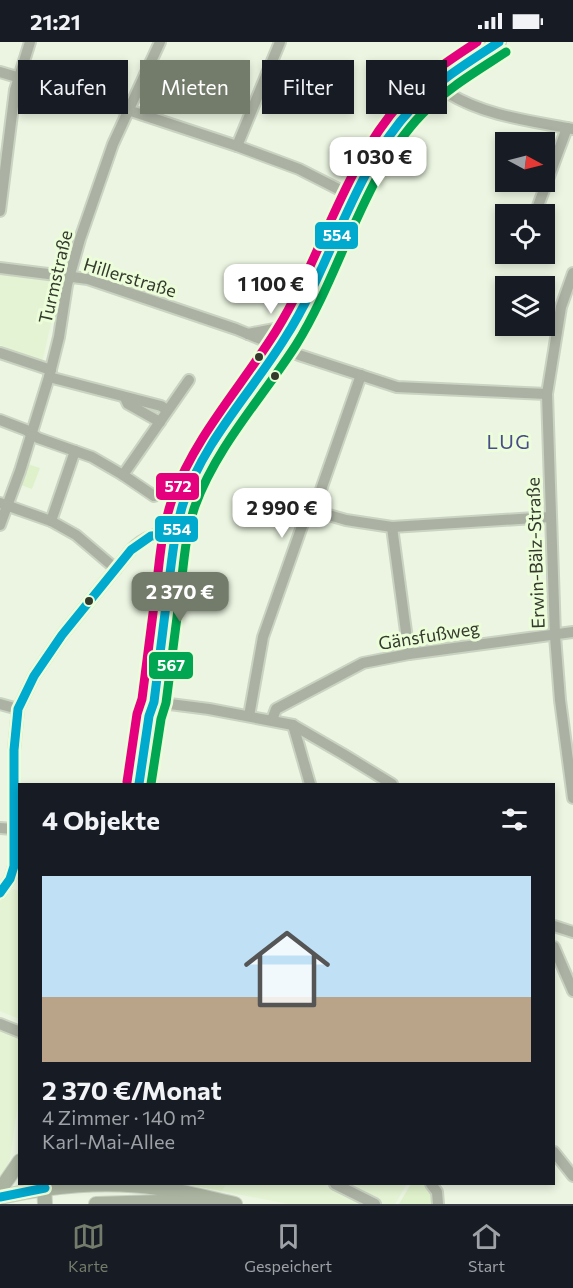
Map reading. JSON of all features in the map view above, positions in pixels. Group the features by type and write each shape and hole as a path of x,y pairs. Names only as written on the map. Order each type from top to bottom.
{"main road":[{"path":"139,783 149,716 154,702 176,534 185,498 201,463 251,386 280,348 302,311 354,197 388,138 405,115 458,70 499,42"},
{"path":"148,783 157,718 154,702"},
{"path":"0,1190 18,1164"},
{"path":"0,1197 29,1193 44,1186 73,1185"},
{"path":"121,1185 160,1188 236,1204"},
{"path":"44,1186 45,1204"},
{"path":"96,1204 159,1202 199,1204"}],"street":[{"path":"24,60 30,42"},
{"name":"Turmstraße","path":"128,110 159,42"},
{"path":"237,146 280,42"},
{"path":"0,72 18,78 0,211"},
{"path":"448,93 462,101 510,117 570,129 539,204"},
{"path":"128,110 237,146 316,176 354,197"},
{"name":"Turmstraße","path":"0,525 4,505 32,433 50,374 69,276 105,165 126,114"},
{"name":"Hillerstraße","path":"0,268 88,279 397,387 547,394"},
{"name":"Erwin-Bälz-Straße","path":"573,273 561,307 547,394 555,636 573,798"},
{"path":"248,334 284,327 302,311"},
{"path":"0,353 50,374 124,398 161,406 167,410"},
{"path":"249,716 263,637 307,512 316,504 362,375"},
{"path":"123,475 189,380"},
{"path":"124,398 129,404 160,422"},
{"path":"0,420 32,433 38,438 100,461 154,496"},
{"path":"51,521 75,451"},
{"path":"316,504 322,513 346,520 392,527 550,517"},
{"path":"4,505 51,521 75,535 116,569"},
{"path":"392,527 409,654"},
{"path":"0,893 10,879 15,854 14,750 18,709 34,676 62,635 131,550 145,539 158,533 176,534"},
{"name":"Gänsfußweg","path":"272,720 276,709 363,663 409,654 573,633"},
{"path":"154,702 293,725 389,783"},
{"path":"0,704 18,709"},
{"path":"293,725 310,783"},
{"path":"0,828 13,829"},
{"path":"10,879 18,885"},
{"path":"555,926 573,932"},
{"path":"555,949 573,991"},
{"path":"0,1024 18,1031"},
{"path":"555,1153 573,1176"},
{"path":"337,1185 375,1204"},
{"path":"432,1185 437,1192 438,1204"}],"shaded area":[{"path":"0,273 61,281 42,362 0,345"},
{"path":"25,463 40,468 32,489 18,484"},
{"path":"14,889 18,891 18,1019 0,1011 0,901"},
{"path":"0,1030 18,1037 18,1103 10,1158 4,1178 0,1182"},
{"path":"187,1185 225,1185 222,1191"},
{"path":"192,1185 406,1185 395,1204 288,1204"},
{"path":"410,1185 426,1185 432,1196 432,1204 399,1204"}],"transit line":[{"name":"572","path":"127,782 137,714 142,699 162,539 173,497 183,474 206,432 276,331 307,273 348,183 382,127 419,84 477,42"},
{"name":"554","path":"139,783 149,716 154,702 175,536 183,504 192,481 215,439 285,338 316,280 358,190 391,133 432,89 499,42"},
{"name":"567","path":"151,783 161,719 166,703 187,536 204,484 215,463 283,365 312,317 368,195 401,138 441,96 506,52"},
{"name":"554","path":"0,893 10,879 14,866 14,750 18,709 34,676 62,635 131,550 151,536 175,534"},
{"name":"554","path":"0,1197 45,1188"}],"district":[{"name":"LUG","path":"509,442"}]}
